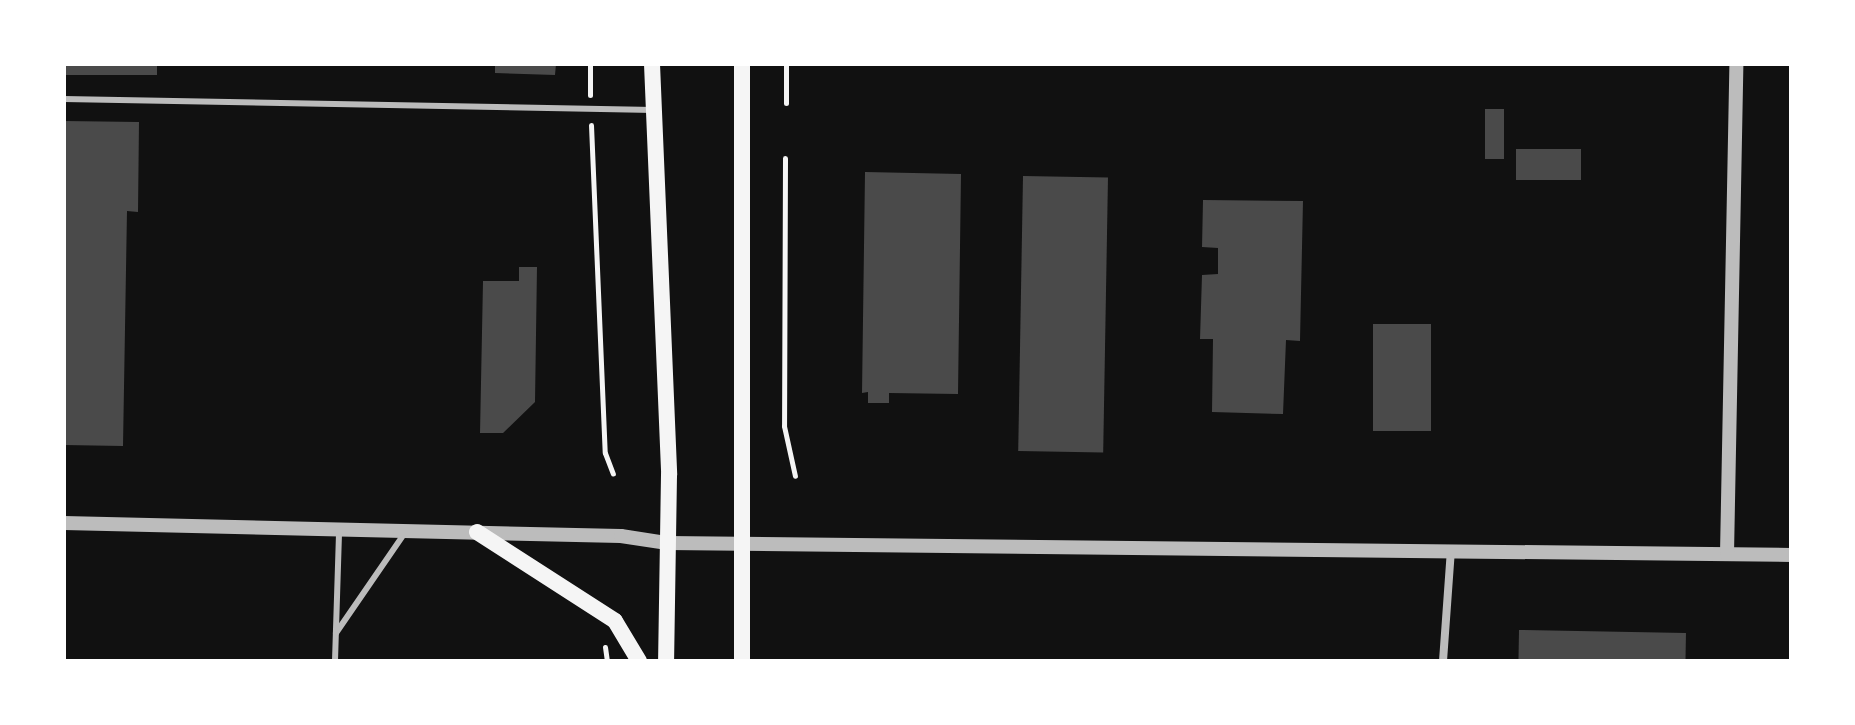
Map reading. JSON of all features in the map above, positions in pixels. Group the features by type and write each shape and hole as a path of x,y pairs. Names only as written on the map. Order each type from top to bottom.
{"main road":[{"path":"652,64 669,475 666,661"},
{"path":"742,64 742,661"},
{"path":"477,532 615,621 639,661"}],"street":[{"path":"1727,554 1736,64"},
{"path":"64,523 339,532 621,536 667,543 1791,555"},
{"path":"1443,661 1451,549"}],"lane":[{"path":"64,99 654,110"},
{"path":"335,661 339,532"},
{"path":"336,633 406,532"}],"path":[{"path":"590,64 605,453 613,474"},
{"path":"786,64 786,103"},
{"path":"785,158 784,426 795,476"}],"building":[{"path":"64,64 157,64 157,75 64,75"},
{"path":"495,64 556,64 555,75 495,73"},
{"path":"1485,109 1504,109 1504,159 1485,159"},
{"path":"64,121 139,122 138,212 127,211 123,446 64,445"},
{"path":"1516,149 1581,149 1581,180 1516,180"},
{"path":"865,172 961,174 958,394 889,393 889,403 868,403 868,392 862,393"},
{"path":"1023,176 1108,177 1103,452 1018,451"},
{"path":"1203,200 1303,201 1300,341 1286,340 1283,414 1212,412 1213,339 1200,339 1202,275 1218,274 1218,248 1202,247"},
{"path":"519,267 537,267 535,402 503,433 480,433 483,281 519,281"},
{"path":"1373,324 1431,324 1431,431 1373,431"},
{"path":"1519,630 1686,633 1685,661 1518,661"}]}
